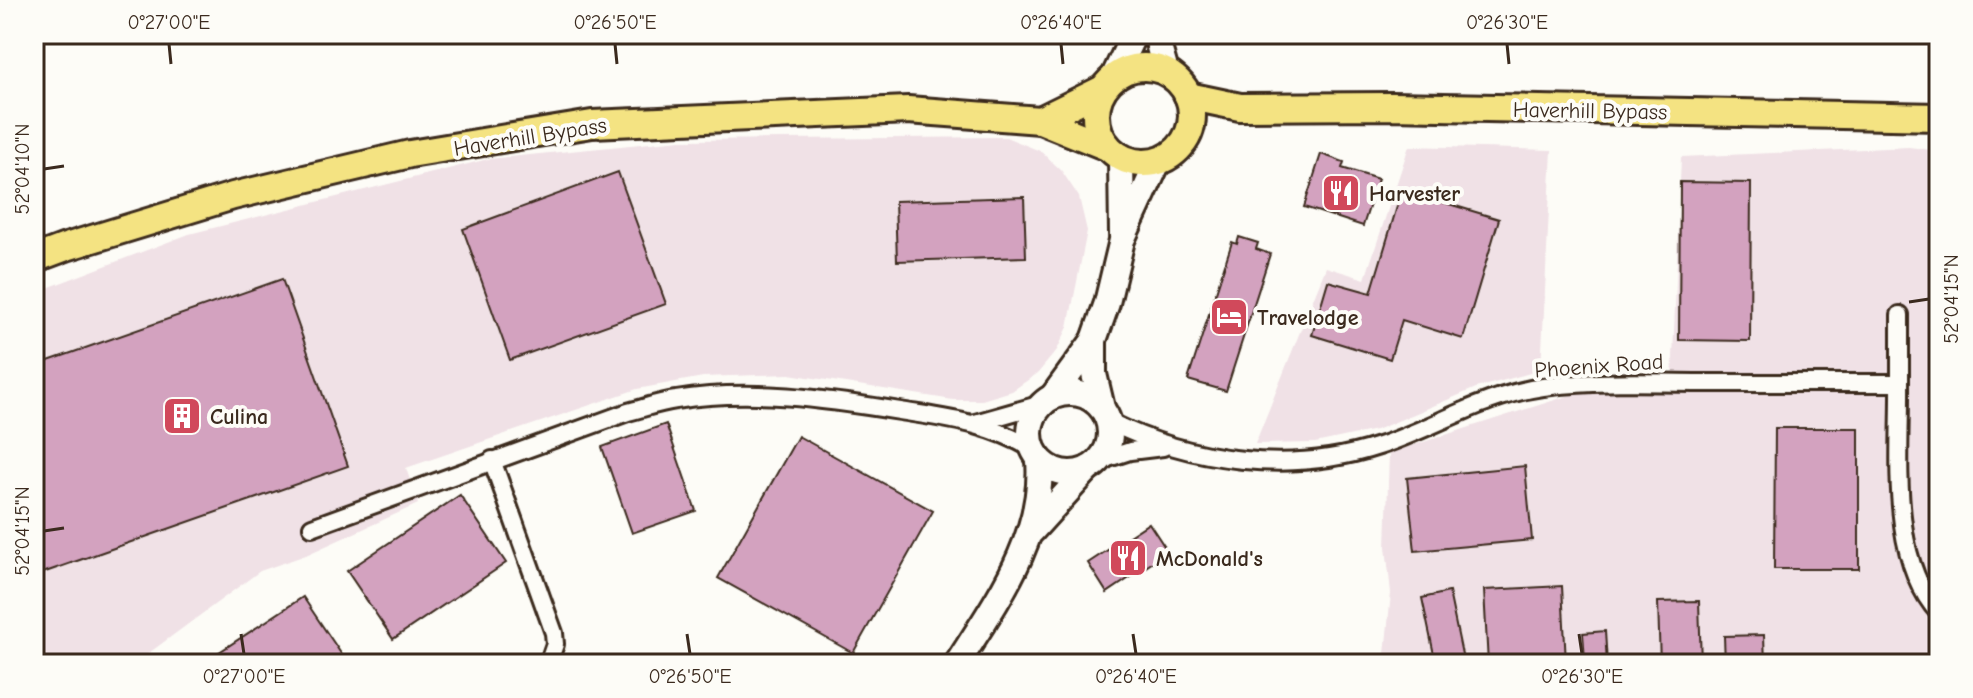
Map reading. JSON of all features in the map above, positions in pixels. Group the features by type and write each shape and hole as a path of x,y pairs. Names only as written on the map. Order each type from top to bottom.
{"main road":[{"path":"1040,120 1108,82 1133,68 1150,67 1166,72 1179,82 1192,109 1191,126 1185,141 1173,154 1158,162 1137,163 1114,153 1098,133 1096,104 1108,82 1134,34"},
{"path":"1158,34 1166,72"},
{"name":"Haverhill Bypass","path":"1188,96 1240,107 1406,106 1939,117"},
{"name":"Haverhill Bypass","path":"1191,126 1240,107"},
{"name":"Haverhill Bypass","path":"34,259 248,192 410,154 592,124 908,110 1040,120 1114,153"},
{"path":"1114,153 1122,240"},
{"path":"1032,531 1107,449 1110,435 1094,374 1094,340 1122,240 1158,162"},
{"path":"957,664 997,602 1032,531 1041,486 1030,426 1034,414 1094,340"},
{"path":"1048,400 1066,393 1079,394 1092,399 1105,415"},
{"path":"1036,454 1060,472 1074,473 1094,465"}],"street":[{"path":"1900,315 1902,527 1910,565 1927,599 1939,613"},
{"name":"Phoenix Road","path":"1094,465 1130,451 1169,447 1242,460 1316,460 1378,447 1477,405 1542,387 1624,383 1900,383"},
{"path":"312,527 628,412 674,400 777,394 830,400 975,423 1012,437 1036,454"},
{"path":"975,423 1048,400"},
{"name":"Phoenix Road","path":"1105,415 1169,447"},
{"path":"492,460 554,633 555,644 548,664"}],"shaded area":[{"path":"1006,137 1040,151 1061,170 1079,197 1087,231 1068,327 1057,350 1038,373 1012,391 982,400 953,400 789,374 703,377 637,389 406,468 418,504 306,555 260,571 134,664 34,664 34,293 189,234 488,159 681,140"},
{"path":"1409,146 1552,150 1541,370 1476,388 1376,430 1315,443 1255,444 1326,267 1365,279"},
{"path":"1909,147 1939,151 1939,664 1384,664 1391,593 1386,547 1389,453 1608,383 1672,382 1681,157"}],"building":[{"name":"Harvester","path":"1321,154 1344,162 1342,168 1378,179 1363,226 1304,207"},
{"path":"618,172 666,304 510,360 463,229"},
{"path":"1680,182 1751,183 1750,341 1679,340"},
{"path":"1402,190 1499,219 1463,339 1402,320 1390,359 1312,335 1328,281 1371,293"},
{"path":"1024,197 1026,257 897,261 895,201"},
{"name":"Travelodge","path":"1239,237 1258,243 1256,249 1270,254 1226,391 1188,380 1232,242 1237,244"},
{"name":"Culina","path":"282,279 348,466 34,576 34,366"},
{"path":"666,424 696,511 632,533 602,447"},
{"path":"1775,428 1859,428 1859,569 1774,569"},
{"path":"798,436 933,511 853,653 718,578"},
{"path":"1525,466 1532,540 1415,551 1407,478"},
{"path":"460,495 506,563 393,639 347,571"},
{"name":"McDonald's","path":"1149,523 1168,552 1107,593 1088,563"},
{"path":"1562,586 1566,663 1488,664 1484,590"},
{"path":"1449,592 1464,664 1436,664 1422,598"},
{"path":"303,597 348,664 201,664"},
{"path":"1699,601 1701,664 1660,664 1658,602"},
{"path":"1605,631 1607,664 1575,664 1575,661 1585,660 1583,633"},
{"path":"1764,635 1765,664 1725,664 1724,636"}],"place":[{"name":"Harvester","path":"1341,193"},
{"name":"Travelodge","path":"1229,317"},
{"name":"Culina","path":"182,416"},
{"name":"McDonald's","path":"1128,558"}]}
